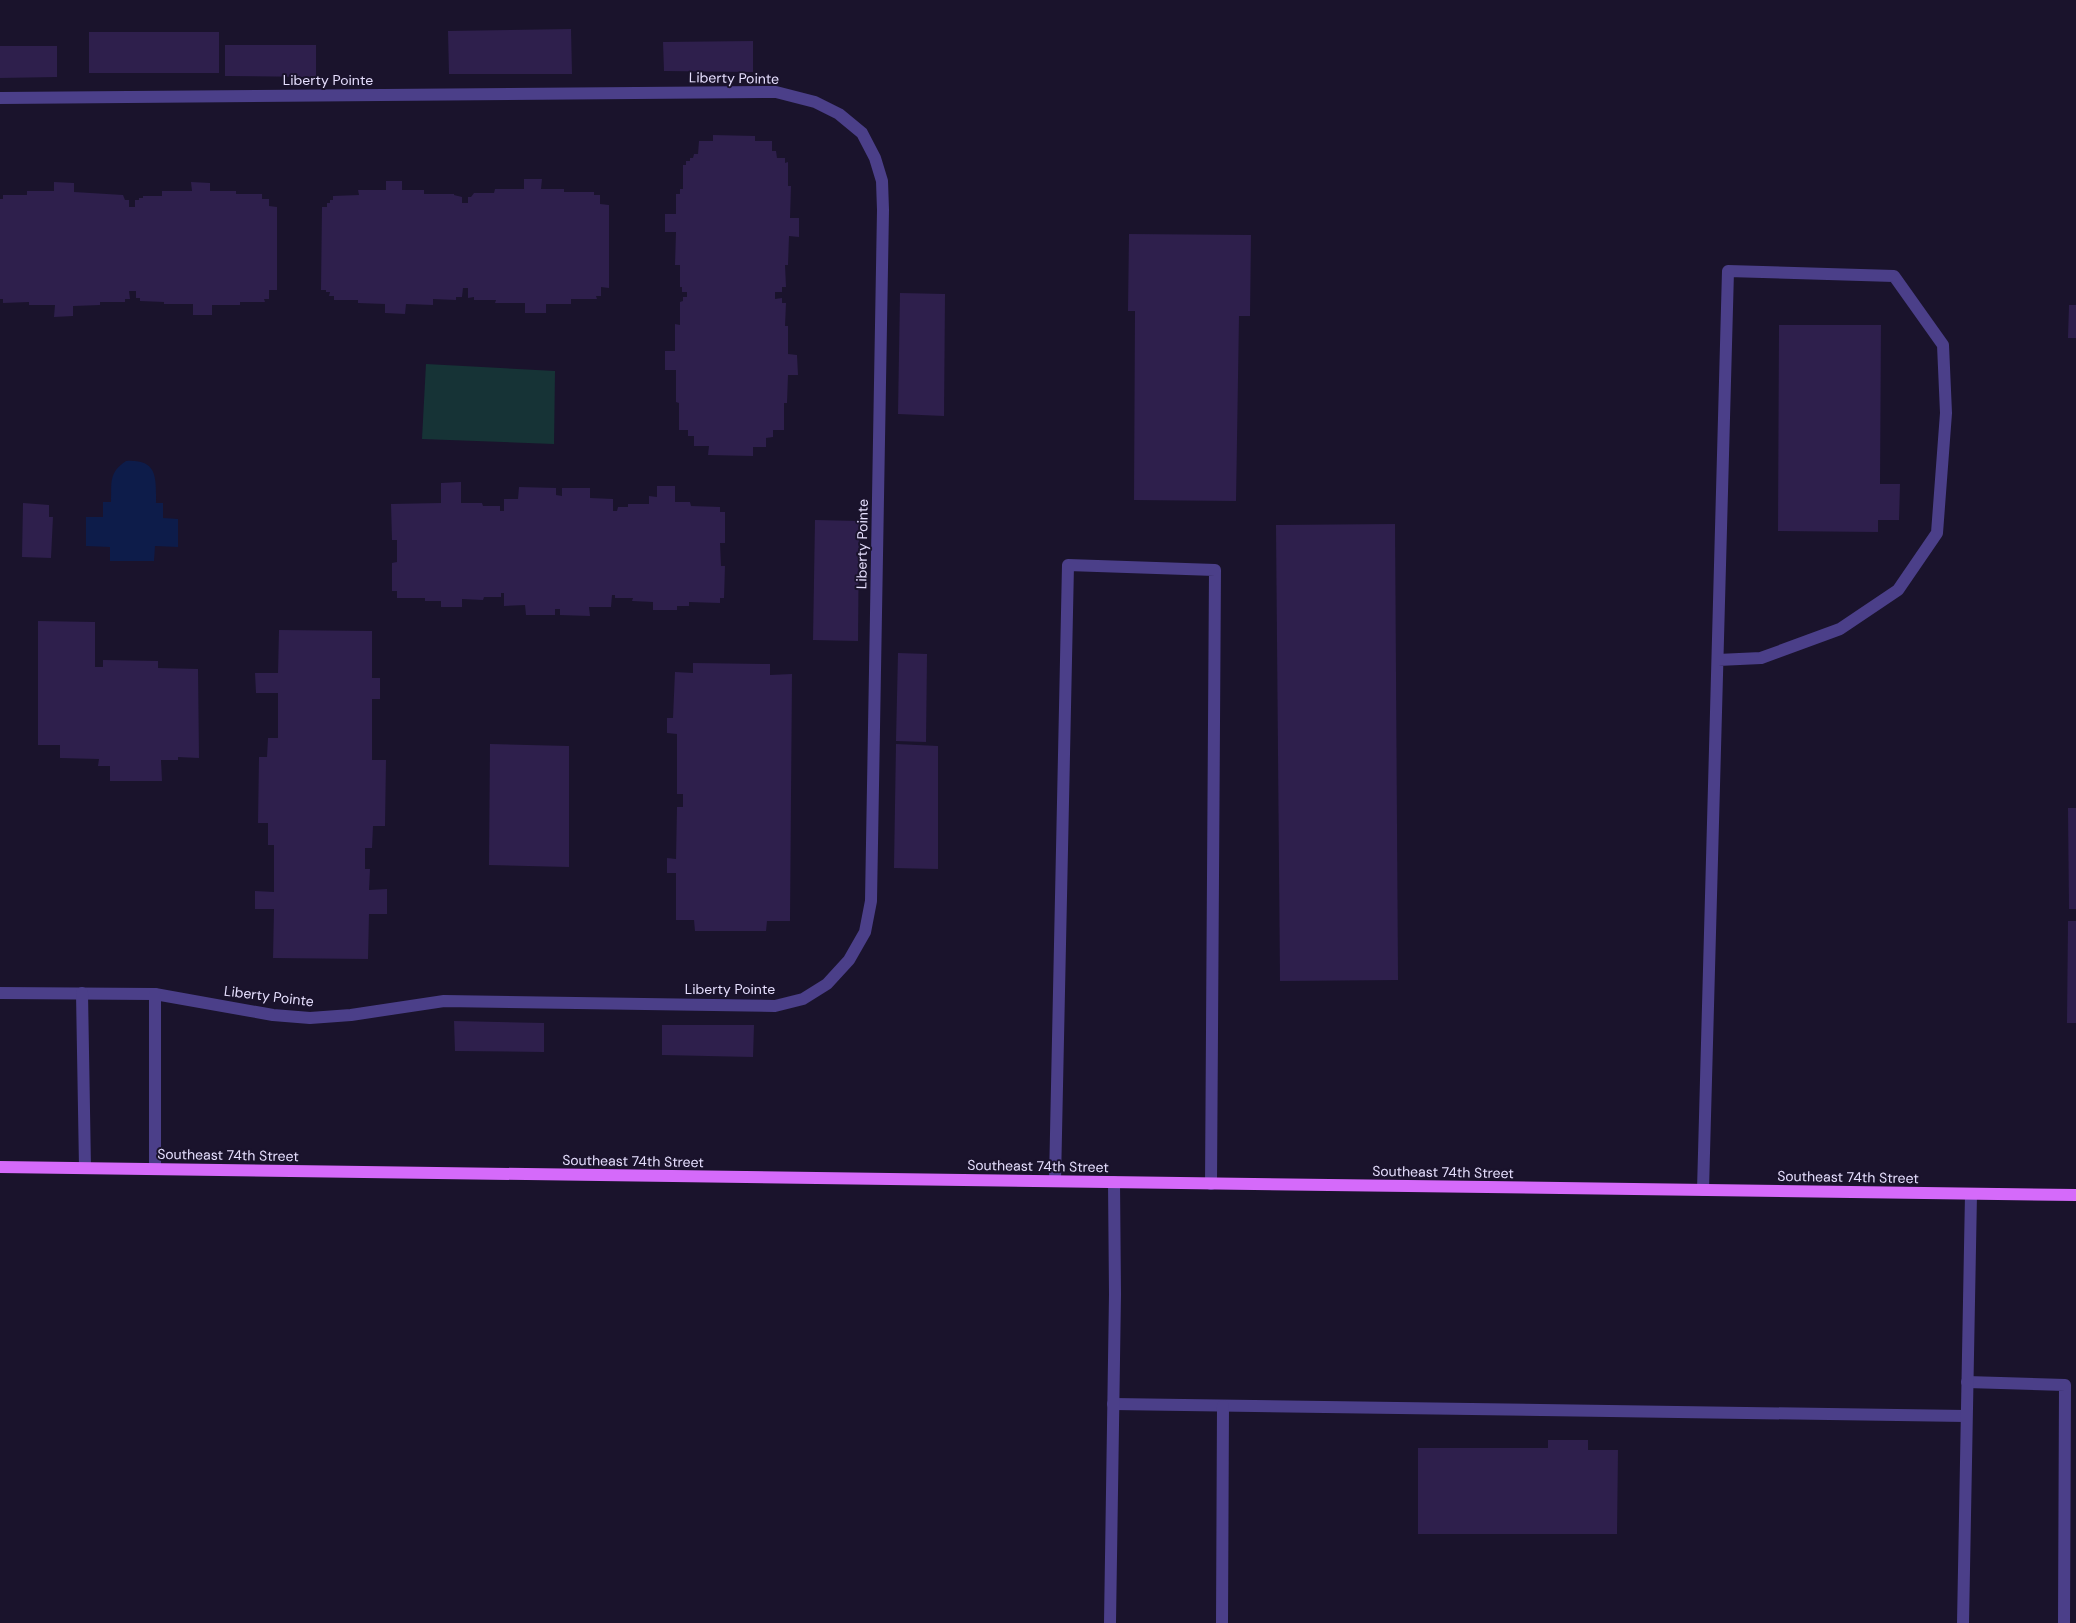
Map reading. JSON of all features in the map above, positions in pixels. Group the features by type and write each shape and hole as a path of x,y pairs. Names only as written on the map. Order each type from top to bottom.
{"main road":[{"name":"Southeast 74th Street","path":"0,1167 2076,1195"}],"street":[{"name":"Liberty Pointe","path":"0,98 776,92 815,102 839,114 862,133 875,158 882,181 871,901 865,932 849,960 827,984 803,999 775,1006 444,1001 351,1015 310,1018 273,1015 155,994 0,993"},
{"path":"1703,1190 1728,271 1894,276 1943,345 1946,413 1937,533 1898,590 1840,630 1761,658 1718,660"},
{"path":"1055,1182 1068,565 1214,570 1211,1184"},
{"path":"82,993 85,1168"},
{"path":"155,994 155,1169"},
{"path":"1110,1623 1115,1294 1114,1182"},
{"path":"1962,1623 1971,1194"},
{"path":"1967,1382 2065,1385 2064,1623"},
{"path":"1114,1404 1966,1416"},
{"path":"1222,1623 1223,1406"}],"green space":[{"path":"426,364 555,371 554,444 422,439"}],"water":[{"path":"126,461 144,463 150,467 155,478 156,503 163,503 163,518 178,519 178,547 155,546 154,561 110,561 110,547 86,546 86,517 103,517 103,502 111,502 111,484 114,474 120,465"}],"building":[{"path":"571,29 572,74 449,74 448,31"},
{"path":"89,32 219,32 219,73 89,73"},
{"path":"753,41 753,72 664,71 663,42"},
{"path":"225,45 316,45 316,77 225,76"},
{"path":"0,46 57,46 57,77 0,78"},
{"path":"713,135 755,136 755,141 772,141 772,151 776,151 777,158 785,158 785,163 788,162 788,186 791,186 790,218 799,218 799,237 789,236 788,265 785,265 786,287 782,287 782,292 775,292 775,299 782,298 782,303 786,303 785,326 788,326 788,354 797,355 798,375 788,375 787,403 784,403 784,430 773,430 773,437 766,438 766,447 753,447 753,456 708,455 709,446 694,446 694,436 688,436 688,430 679,430 679,403 676,402 676,370 665,370 665,351 675,351 675,324 680,325 680,302 683,301 683,297 687,297 687,292 682,292 682,287 680,287 680,265 675,265 676,232 665,232 665,214 676,214 676,194 680,194 680,189 683,189 683,165 686,165 686,161 690,161 690,158 693,158 694,154 698,154 699,141 713,141"},
{"path":"524,179 542,179 541,189 564,189 564,192 594,192 594,195 600,195 600,204 609,205 609,288 601,287 601,296 596,296 597,299 571,299 571,304 546,304 546,313 525,313 525,303 495,303 496,300 474,300 474,297 468,298 468,288 463,288 462,297 456,297 456,300 433,299 433,305 406,304 405,314 385,313 385,304 358,303 358,300 334,300 334,296 329,296 330,292 321,290 322,207 327,207 327,203 333,200 333,196 359,195 358,190 386,190 386,181 402,181 402,190 424,190 424,194 454,194 462,197 462,203 468,203 468,197 471,197 474,193 494,193 495,189 524,189"},
{"path":"54,182 74,183 74,192 123,195 125,200 129,200 129,207 135,207 135,200 143,198 143,196 162,196 162,191 192,191 191,182 210,183 210,191 262,194 262,199 269,199 269,206 277,207 277,290 269,290 269,299 264,299 265,302 240,302 240,305 212,305 212,315 193,315 193,304 164,304 164,302 140,301 140,298 136,298 136,291 129,291 130,299 125,299 125,302 100,302 100,305 73,306 73,316 54,317 55,305 29,305 29,302 3,303 3,299 0,299 0,199 3,199 3,195 27,195 27,191 54,191"},
{"path":"1129,234 1251,235 1250,316 1239,316 1236,501 1134,500 1135,311 1128,311"},
{"path":"900,293 945,294 944,416 898,414"},
{"path":"2069,305 2076,305 2076,338 2068,338"},
{"path":"1779,325 1881,325 1880,484 1900,484 1899,520 1878,520 1878,532 1778,531"},
{"path":"461,482 461,503 482,503 483,506 500,506 500,511 504,511 504,499 518,499 519,487 556,488 556,495 562,496 562,488 590,488 590,498 613,499 613,511 617,511 618,507 628,507 628,504 649,504 649,496 657,497 657,486 675,486 675,502 690,502 691,506 720,507 720,512 725,512 725,543 720,543 721,566 725,566 724,598 720,598 720,603 689,602 689,606 677,606 677,610 653,610 653,602 632,601 633,598 615,598 615,595 612,595 611,607 589,607 590,616 560,615 560,609 555,609 555,615 526,615 525,605 504,606 504,593 501,593 501,597 484,597 483,600 462,599 462,607 441,607 441,601 425,601 425,598 397,598 397,591 392,591 392,563 397,562 397,540 392,540 391,504 441,503 441,483"},
{"path":"23,503 49,505 49,517 53,517 51,558 22,557"},
{"path":"815,520 859,521 858,641 813,640"},
{"path":"1395,524 1398,980 1280,981 1276,525"},
{"path":"38,621 95,622 95,667 103,667 103,660 158,661 158,668 198,669 199,758 178,757 178,760 161,760 162,781 110,781 110,766 98,766 99,759 60,758 60,745 38,745"},
{"path":"279,630 372,631 372,678 380,678 380,699 372,699 372,760 386,760 385,826 373,826 372,848 365,848 365,869 370,869 369,890 387,889 387,914 369,914 368,959 273,958 274,909 255,909 255,891 274,892 274,845 268,845 268,823 258,823 259,757 267,757 268,738 278,738 278,693 256,693 255,673 278,673"},
{"path":"898,653 927,654 926,742 896,741"},
{"path":"693,663 770,664 770,675 792,674 790,921 767,921 766,931 695,931 694,920 676,920 676,873 667,873 667,858 676,859 677,807 683,807 683,794 677,794 677,734 667,733 667,718 673,718 675,672 693,673"},
{"path":"490,744 569,746 569,867 489,865"},
{"path":"896,744 938,746 938,869 894,868"},
{"path":"2068,808 2076,808 2076,909 2069,909"},
{"path":"2068,921 2076,921 2076,1023 2067,1023"},
{"path":"454,1021 544,1023 544,1052 455,1051"},
{"path":"662,1025 754,1025 753,1057 662,1055"},
{"path":"1548,1440 1588,1440 1588,1450 1618,1450 1617,1534 1418,1534 1418,1448 1548,1448"}]}
